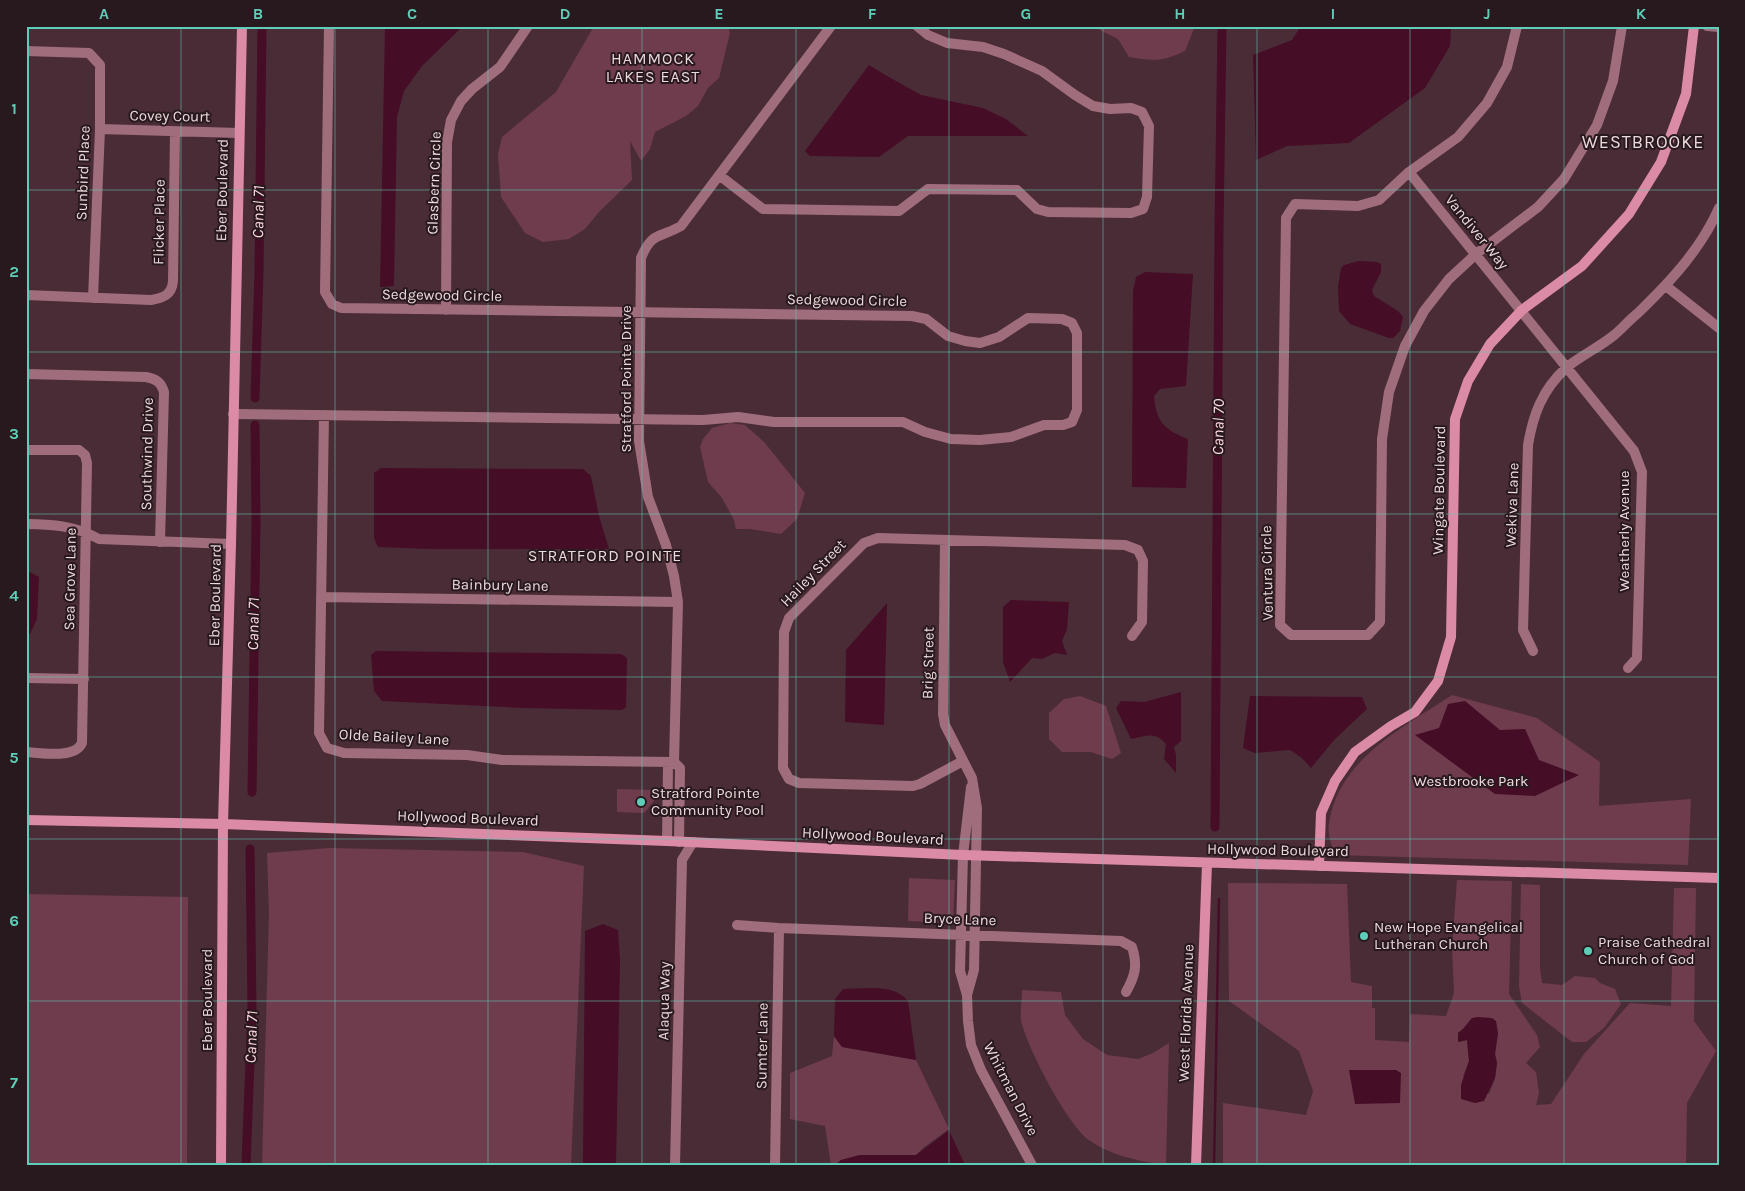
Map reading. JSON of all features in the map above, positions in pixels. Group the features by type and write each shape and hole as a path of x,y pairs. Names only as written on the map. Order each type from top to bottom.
{"street":[{"name":"Eber Boulevard","path":"221,1165 223,824 242,26"},
{"name":"Sedgewood Circle","path":"233,414 703,420 738,416 774,422 903,422 925,432 951,438 980,440 1012,437 1044,425 1063,425 1072,422 1077,410 1077,333 1072,323 1062,319 1028,318 999,337 980,343 948,336 926,320 912,316 341,308 332,304 326,292 329,26"},
{"name":"Glasbern Circle","path":"446,310 447,142 451,120 461,101 472,89 500,67 528,26"},
{"name":"Stratford Pointe Drive","path":"674,762 678,602 666,545 648,497 639,441 641,258 647,244 656,236 681,226 831,26"},
{"path":"719,175 763,209 899,211 928,188 1016,190 1037,209 1048,212 1131,213 1142,209 1147,197 1149,126 1142,112 1131,108 1110,109 1093,106 1042,71 1027,64 983,47 947,43 928,35 917,26"},
{"path":"1409,172 1458,137 1487,103 1507,67 1517,26"},
{"path":"1476,254 1538,207 1564,179 1597,125 1613,81 1622,26"},
{"name":"Wingate Boulevard","path":"1319,866 1321,813 1335,781 1355,752 1391,726 1415,712 1438,681 1451,637 1455,419 1468,381 1490,344 1522,310 1582,266 1629,214 1661,162 1686,94 1694,26"},
{"path":"1707,26 1719,27"},
{"name":"Sunbird Place","path":"26,51 89,53 100,65 100,129 92,298"},
{"name":"Covey Court","path":"100,129 238,132"},
{"name":"Flicker Place","path":"92,298 151,300 165,296 172,288 175,132"},
{"name":"Ventura Circle","path":"1409,172 1379,200 1358,206 1295,204 1286,218 1280,625 1291,635 1368,635 1380,622 1382,439 1389,392 1405,346 1424,311 1448,279 1476,254"},
{"name":"Vandiver Way","path":"1409,172 1522,310"},
{"name":"Wekiva Lane","path":"1533,651 1523,630 1528,445 1533,420 1540,402 1566,368 1613,336 1666,286 1697,248 1718,212"},
{"path":"1666,286 1719,328"},
{"path":"26,295 92,298"},
{"name":"Weatherly Avenue","path":"1522,310 1566,368 1634,451 1642,472 1637,658 1628,668"},
{"name":"Southwind Drive","path":"26,374 146,377 160,383 164,392 160,542"},
{"name":"Olde Bailey Lane","path":"324,415 319,733 327,748 344,753 467,755 502,760 674,762"},
{"name":"Sea Grove Lane","path":"26,450 75,449 85,455 87,463 82,743 76,751 66,753 26,752"},
{"path":"26,524 52,524 85,532 99,539 231,544"},
{"name":"Hailey Street","path":"963,761 913,786 798,783 789,779 783,768 784,632 789,618 864,543 878,538 1125,545 1138,550 1143,561 1142,622 1132,636"},
{"name":"Brig Street","path":"944,541 944,726 972,778 977,808 977,856"},
{"name":"Bainbury Lane","path":"321,597 678,602"},
{"path":"26,678 84,679"},
{"path":"667,841 668,767 674,762 680,768 679,842"},
{"path":"963,856 972,778"},
{"name":"Hollywood Boulevard","path":"26,820 223,824 694,842 963,856 1719,878"},
{"name":"Alaqua Way","path":"675,1165 682,860 694,842"},
{"name":"Whitman Drive","path":"963,856 960,972 967,995 971,1045 981,1070 1032,1165"},
{"name":"Whitman Drive","path":"967,995 974,970 977,856"},
{"name":"West Florida Avenue","path":"1196,1165 1207,863"},
{"name":"Bryce Lane","path":"737,925 1121,941 1132,947 1135,956 1134,976 1126,992"},
{"name":"Sumter Lane","path":"775,1165 779,928"}],"green space":[{"path":"594,26 728,26 730,33 719,78 708,88 698,106 686,116 655,132 650,149 641,161 630,141 632,180 599,212 585,229 569,239 543,242 525,233 501,197 498,154 502,137 556,92"},
{"path":"1092,26 1195,26 1185,51 1164,59 1152,60 1129,57 1118,39"},
{"path":"730,423 745,425 765,443 805,493 797,519 781,534 750,529 736,529 734,520 722,498 708,482 700,447 703,439 712,428"},
{"name":"Westbrooke Park","path":"1452,695 1537,718 1600,762 1599,806 1691,799 1688,865 1334,855 1329,835 1329,824 1335,801 1345,781 1359,763 1394,733"},
{"path":"1080,696 1106,706 1121,753 1112,759 1091,752 1062,752 1049,739 1049,713 1064,699"},
{"path":"617,789 654,790 654,801 644,813 617,812"},
{"path":"329,848 523,852 584,866 571,1165 262,1165 269,913 267,853"},
{"path":"909,878 955,880 953,923 908,921"},
{"path":"1457,880 1512,881 1509,994 1537,1035 1540,1047 1526,1063 1536,1072 1539,1093 1536,1105 1551,1104 1584,1054 1630,1003 1671,1006 1674,888 1696,888 1694,1021 1716,1051 1687,1103 1686,1165 1223,1165 1223,1103 1306,1115 1313,1091 1299,1051 1229,1001 1228,883 1347,884 1351,982 1372,986 1372,1008 1375,1008 1375,1040 1409,1042 1410,1014 1446,1016 1454,993 1452,947","holes":["1472,1018 1498,1033 1495,1054 1497,1063 1495,1078 1489,1094 1463,1076 1469,1061 1467,1040 1458,1042 1458,1033"]},
{"path":"1521,884 1540,885 1540,968 1542,983 1562,985 1575,976 1595,978 1600,983 1615,989 1621,1004 1604,1028 1586,1042 1572,1042 1522,1003 1519,986"},
{"path":"26,894 188,897 187,1165 26,1165"},
{"path":"1022,990 1061,992 1065,1015 1083,1039 1107,1055 1138,1059 1153,1053 1169,1043 1166,1165 1136,1160 1116,1154 1098,1146 1080,1132 1049,1084 1024,1032 1021,1020"},
{"path":"834,1036 842,1047 916,1060 949,1129 916,1155 860,1155 831,1165 825,1126 790,1119 790,1073 832,1056"}],"shaded area":[{"path":"385,26 463,26 422,66 404,91 397,117 394,286 380,287"},
{"path":"1301,26 1451,26 1450,46 1425,88 1349,143 1287,146 1256,160 1253,55 1292,40"},
{"path":"869,65 921,95 983,108 1006,119 1028,136 908,136 879,157 810,156 805,151"},
{"path":"1359,261 1381,264 1381,272 1372,290 1374,296 1398,311 1403,317 1400,331 1393,338 1350,324 1339,311 1338,287 1341,268 1344,265"},
{"path":"1145,272 1193,274 1186,386 1160,389 1154,396 1159,418 1167,428 1188,439 1186,488 1132,487 1133,291 1136,277"},
{"path":"381,468 583,469 591,476 599,516 609,549 430,549 378,547 374,538 374,473"},
{"path":"26,570 39,577 37,619 30,634 26,634"},
{"path":"1011,600 1069,602 1067,629 1062,641 1067,655 1055,653 1042,659 1032,658 1010,682 1003,662 1003,607"},
{"path":"887,603 884,725 845,722 846,650"},
{"path":"376,651 621,654 627,658 626,707 622,710 524,708 382,701 374,691 371,655"},
{"path":"1181,692 1181,741 1174,747 1176,773 1164,759 1166,744 1154,736 1131,739 1116,708 1121,701 1144,702"},
{"path":"1250,696 1362,697 1367,709 1335,739 1311,768 1302,758 1290,750 1255,753 1243,748"},
{"path":"1465,701 1500,730 1525,729 1539,760 1579,775 1535,796 1495,794 1415,735 1439,728 1448,704"},
{"path":"603,924 618,930 620,961 616,1165 583,1165 585,931"},
{"path":"878,988 887,989 902,995 908,1001 916,1060 842,1047 834,1036 835,999 843,989"},
{"path":"1472,1018 1492,1018 1496,1021 1498,1033 1495,1054 1497,1063 1495,1078 1484,1101 1475,1103 1461,1099 1461,1085 1469,1061 1467,1040 1458,1042 1458,1033"},
{"path":"1349,1070 1396,1070 1401,1073 1400,1103 1355,1104"},
{"path":"949,1130 965,1165 835,1165 841,1160 860,1155 916,1155"}],"waterway":[{"name":"Canal 71","path":"255,398 259,272 262,26"},
{"name":"Canal 70","path":"1215,827 1222,26"},
{"name":"Canal 71","path":"252,792 256,522 255,425"},
{"name":"Canal 71","path":"246,1165 252,1010 250,849"},
{"path":"1214,1165 1219,899"}],"place":[{"name":"Stratford Pointe Community Pool","path":"641,802"},
{"name":"New Hope Evangelical Lutheran Church","path":"1364,936"},
{"name":"Praise Cathedral Church of God","path":"1588,951"}],"district":[{"name":"HAMMOCK LAKES EAST","path":"653,67"},
{"name":"WESTBROOKE","path":"1643,142"},
{"name":"STRATFORD POINTE","path":"605,555"}]}
